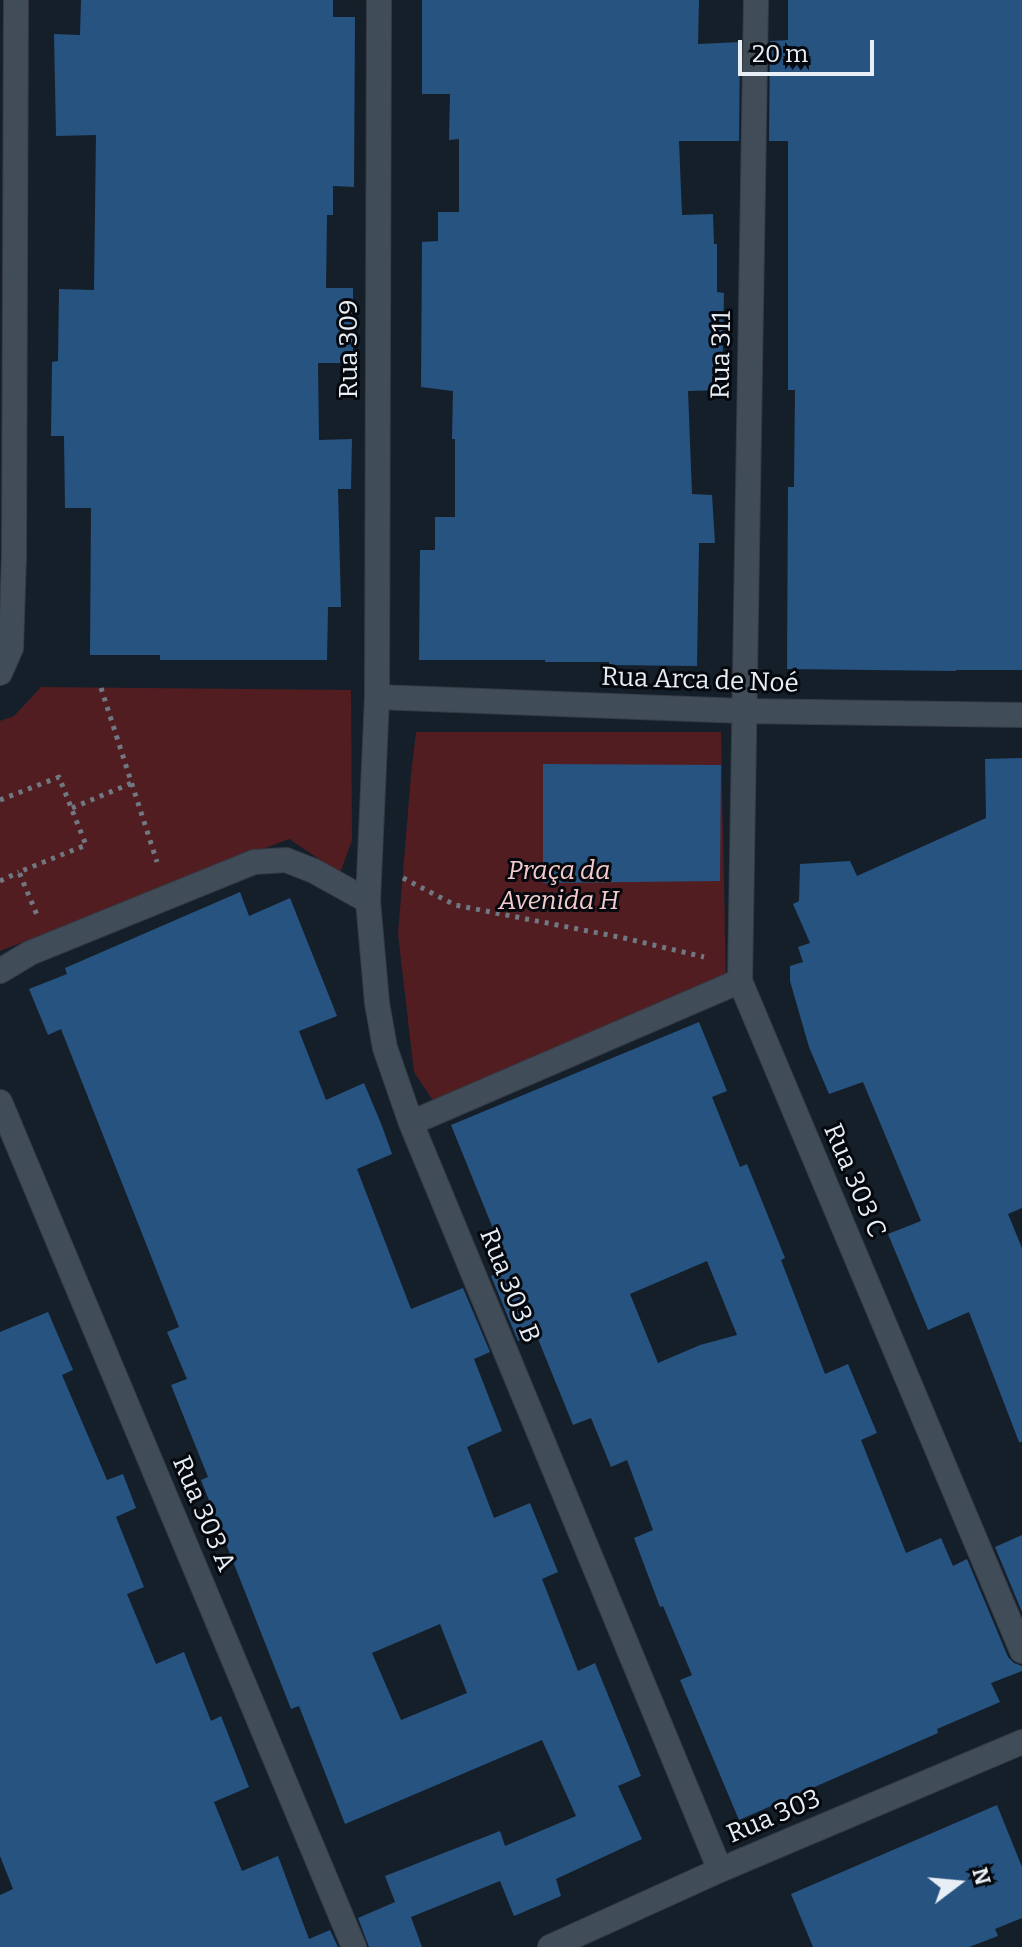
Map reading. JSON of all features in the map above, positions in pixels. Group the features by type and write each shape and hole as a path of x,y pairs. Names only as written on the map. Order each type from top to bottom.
{"street":[{"path":"0,673 11,648 14,556 16,0"},
{"name":"Rua 309","path":"377,697 379,0"},
{"name":"Rua 311","path":"743,711 756,0"},
{"name":"Rua Arca de Noé","path":"377,697 743,711 1022,715"},
{"name":"Rua 303 B","path":"377,697 368,901 377,1003 385,1048 411,1123 720,1870"},
{"name":"Rua 303 C","path":"743,711 740,974 1022,1651"},
{"path":"0,971 30,953 254,862 286,860 314,871 368,901"},
{"path":"411,1123 740,974"},
{"name":"Rua 303 A","path":"0,1102 354,1947"},
{"name":"Rua 303","path":"550,1947 720,1870 1022,1742"}],"path":[{"path":"101,688 161,872"},
{"path":"0,800 59,777 86,845 0,881"},
{"path":"72,808 132,783"},
{"path":"19,872 39,922"},
{"path":"403,878 455,905 624,938 740,974"}],"green space":[{"path":"41,687 351,690 352,840 340,873 289,839 0,951 0,721 14,716"},
{"name":"Praça da Avenida H","path":"416,732 721,732 726,984 438,1108 414,1072 398,934"}],"building":[{"path":"81,0 333,0 333,17 355,17 354,187 333,186 333,215 327,215 326,288 353,288 353,363 318,363 319,440 352,439 351,489 338,489 341,607 328,607 327,660 160,660 160,655 90,655 91,508 65,508 64,436 51,436 52,362 58,361 59,289 94,290 96,135 56,136 54,34 80,35"},
{"path":"422,0 699,0 698,44 740,42 739,141 679,141 682,215 713,214 714,244 717,244 717,292 724,293 722,390 688,391 692,494 712,495 715,543 699,543 697,666 609,665 609,662 545,660 419,660 420,550 435,550 435,517 455,517 453,391 421,387 422,242 438,241 438,212 459,212 459,139 449,140 450,94 422,94"},
{"path":"788,0 1022,0 1022,670 787,669 788,487 794,487 795,390 788,390 788,141 769,141 770,41 788,40"},
{"path":"1022,758 1022,1208 1008,1214 1022,1248 1022,1442 1019,1442 969,1312 928,1330 888,1234 921,1221 863,1082 829,1094 809,1047 790,981 790,966 803,962 798,947 810,943 793,904 799,901 800,864 850,861 857,876 986,818 985,759"},
{"path":"543,764 721,765 720,881 543,883"},
{"path":"240,892 249,916 290,898 337,1016 299,1031 326,1100 364,1083 382,1126 392,1154 357,1169 411,1309 463,1288 490,1352 474,1359 502,1431 467,1447 494,1518 530,1503 558,1572 542,1579 578,1671 595,1663 641,1776 618,1786 642,1839 556,1879 561,1896 514,1916 500,1881 411,1917 422,1947 369,1947 358,1918 395,1902 385,1876 500,1831 505,1846 576,1816 542,1740 345,1824 299,1706 291,1709 201,1480 208,1477 171,1385 187,1379 167,1332 179,1327 61,1029 48,1035 29,989 67,974 65,968","holes":["440,1624 467,1693 401,1720 372,1653"]},
{"path":"699,1022 727,1091 712,1097 740,1167 747,1164 785,1258 781,1260 825,1374 848,1364 877,1433 861,1440 906,1553 941,1538 953,1566 967,1559 1008,1657 1022,1666 1022,1671 991,1683 1000,1702 937,1729 938,1733 739,1820 680,1680 692,1675 663,1606 660,1607 634,1538 653,1530 627,1460 611,1467 591,1418 573,1425 536,1334 518,1341 491,1276 509,1268 451,1125","holes":["707,1261 737,1335 700,1345 658,1363 630,1294"]},
{"path":"48,1312 73,1370 62,1375 107,1480 123,1474 136,1508 116,1517 144,1587 127,1594 156,1664 184,1652 211,1721 221,1716 249,1787 214,1802 242,1871 278,1856 309,1939 330,1930 338,1947 0,1947 0,1895 13,1889 0,1856 0,1332"},
{"path":"1022,1535 1022,1612 995,1547"},
{"path":"997,1805 1022,1867 1022,1918 995,1929 998,1936 969,1947 813,1947 791,1894"}]}
